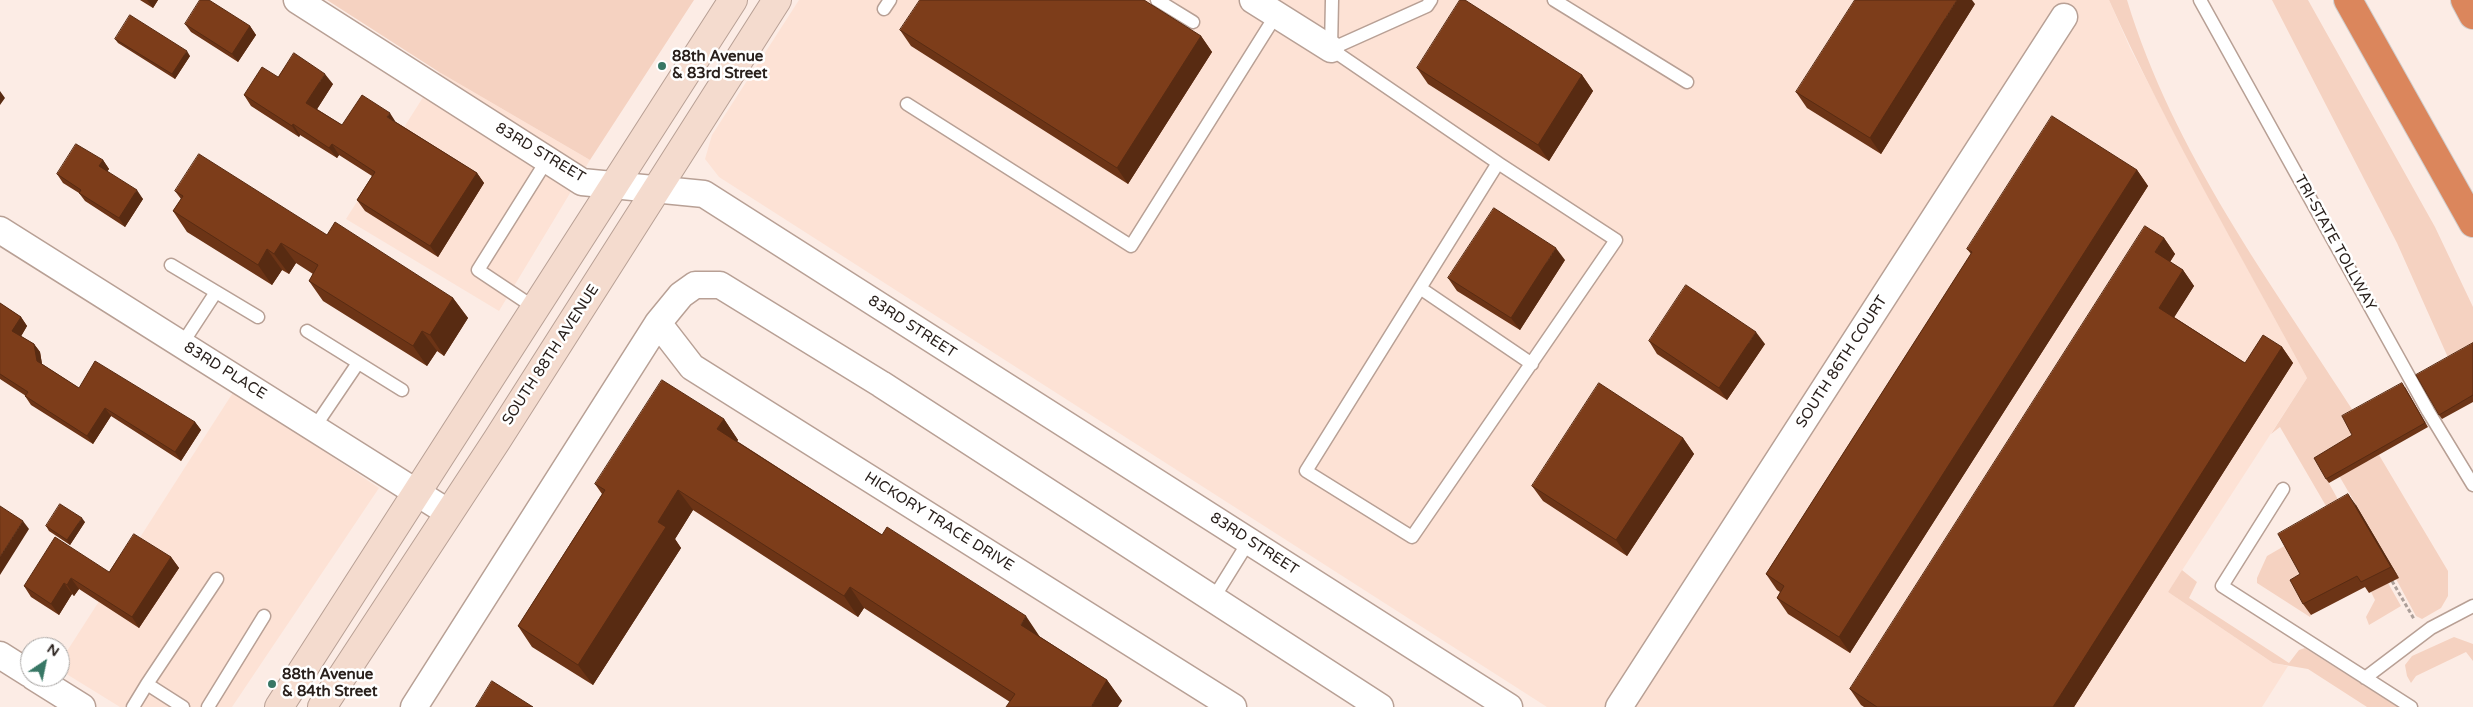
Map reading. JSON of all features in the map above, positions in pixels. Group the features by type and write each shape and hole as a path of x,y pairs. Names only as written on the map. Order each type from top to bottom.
{"highway":[{"path":"2348,0 2473,223"},
{"path":"2465,0 2473,15"}],"street":[{"name":"83RD STREET","path":"297,0 582,182 704,194 1509,707"},
{"path":"279,707 733,0"},
{"name":"SOUTH 88TH AVENUE","path":"322,707 657,190 777,0"},
{"path":"1253,0 1331,49"},
{"name":"SOUTH 86TH COURT","path":"1619,707 2064,17"},
{"name":"83RD PLACE","path":"0,230 449,513"},
{"path":"414,707 658,323 681,295 695,285 720,285 881,384 1380,707"},
{"name":"HICKORY TRACE DRIVE","path":"658,323 692,367 1233,707"},
{"path":"0,656 20,668"},
{"path":"50,687 82,707"}],"lane":[{"path":"1157,0 1193,22"},
{"path":"1331,49 1332,0"},
{"path":"1331,49 1427,6 1431,0"},
{"path":"1554,0 1687,82"},
{"name":"TRI-STATE TOLLWAY","path":"2200,0 2428,411 2473,485"},
{"path":"907,104 1131,246 1276,15"},
{"path":"1331,49 1498,163 1616,240 1412,537 1306,472 1498,163"},
{"path":"535,308 478,270 548,160"},
{"path":"171,265 258,317"},
{"path":"1420,288 1532,364"},
{"path":"182,344 216,292"},
{"path":"307,332 402,390"},
{"path":"314,428 358,363"},
{"path":"2283,488 2222,586 2411,707"},
{"path":"1213,599 1249,541"},
{"path":"133,707 217,579"},
{"path":"2365,678 2423,634 2473,606"},
{"path":"208,707 264,616"},
{"path":"147,684 183,707"}],"path":[{"path":"2392,581 2423,634"}],"shaded area":[{"path":"327,0 694,0 590,160 439,72"},
{"path":"799,0 2109,0 2130,48 2170,125 2307,378 2168,592 2273,663 2288,666 2262,707 1547,707 719,177 705,159 712,135"},
{"path":"2109,0 2127,0 2147,56 2170,110 2197,163 2258,266 2356,415 2355,440 2317,462 2345,512 2333,518 2280,427 2271,434 2307,378 2179,144"},
{"path":"2272,0 2308,0 2435,227 2473,307 2473,349 2450,362 2397,243"},
{"path":"439,72 590,160 499,311 346,219"},
{"path":"234,391 379,488 232,707 120,707 70,676 70,646"},
{"path":"2363,451 2368,461 2379,455 2448,571 2448,596 2441,608 2422,619 2416,616 2396,579 2398,577 2334,467"},
{"path":"2286,545 2308,585 2298,591 2311,615 2310,617 2257,583 2257,578 2267,556"},
{"path":"2182,570 2197,582 2189,598 2289,663 2299,650 2305,648 2398,707 2367,707 2308,669 2273,663 2168,592"},
{"path":"2388,583 2401,606 2369,625 2366,617 2375,600 2371,592"},
{"path":"2454,637 2473,644 2473,661 2466,652 2416,676 2411,683 2407,676 2405,665 2412,656"}],"building":[{"path":"200,0 209,0 250,26 232,54 185,24"},
{"path":"920,0 1144,0 1201,36 1117,168 900,30"},
{"path":"1460,0 1465,0 1582,75 1538,145 1417,68"},
{"path":"1855,0 1957,0 1870,138 1796,92"},
{"path":"130,15 187,51 172,74 115,39"},
{"path":"294,53 325,74 306,103 342,125 362,95 390,113 387,117 477,173 430,246 357,200 375,172 332,144 329,148 244,95 262,67 278,77"},
{"path":"2052,116 2137,170 1839,637 1777,598 1784,586 1766,574 1972,252 1967,249"},
{"path":"76,144 103,160 99,166 137,190 119,218 79,193 81,190 57,174"},
{"path":"199,154 327,235 335,222 453,298 430,335 422,331 413,346 309,281 318,265 281,243 274,254 267,249 258,265 173,211 183,196 175,191"},
{"path":"1494,208 1556,248 1511,318 1448,278"},
{"path":"2145,226 2164,238 2155,252 2183,270 2159,308 2245,363 2263,335 2282,347 2053,707 1877,707 1850,689"},
{"path":"1686,285 1756,332 1719,388 1649,341"},
{"path":"0,303 21,317 12,331 34,344 37,361 79,388 95,361 195,422 175,452 105,408 87,436 25,396 28,392 0,374"},
{"path":"2473,343 2473,395 2439,415 2416,375"},
{"path":"662,380 724,419 717,429 882,535 887,527 1026,616 1021,625 1107,680 1091,707 1006,707 1015,694 850,587 844,596 678,490 658,522 666,527 578,665 518,626 605,490 595,484"},
{"path":"1599,383 1683,438 1616,540 1532,486"},
{"path":"2402,383 2425,423 2326,479 2314,458 2352,435 2342,416"},
{"path":"2348,494 2391,567 2361,582 2357,576 2303,604 2290,580 2300,574 2278,534"},
{"path":"60,504 82,518 67,540 46,526"},
{"path":"0,506 23,521 0,557"},
{"path":"134,534 171,557 132,617 71,578 67,585 64,583 51,604 24,586 55,537 109,572"},
{"path":"492,681 533,707 476,707"}],"place":[{"name":"88th Avenue & 83rd Street","path":"662,66"},
{"name":"88th Avenue & 84th Street","path":"272,684"}]}
